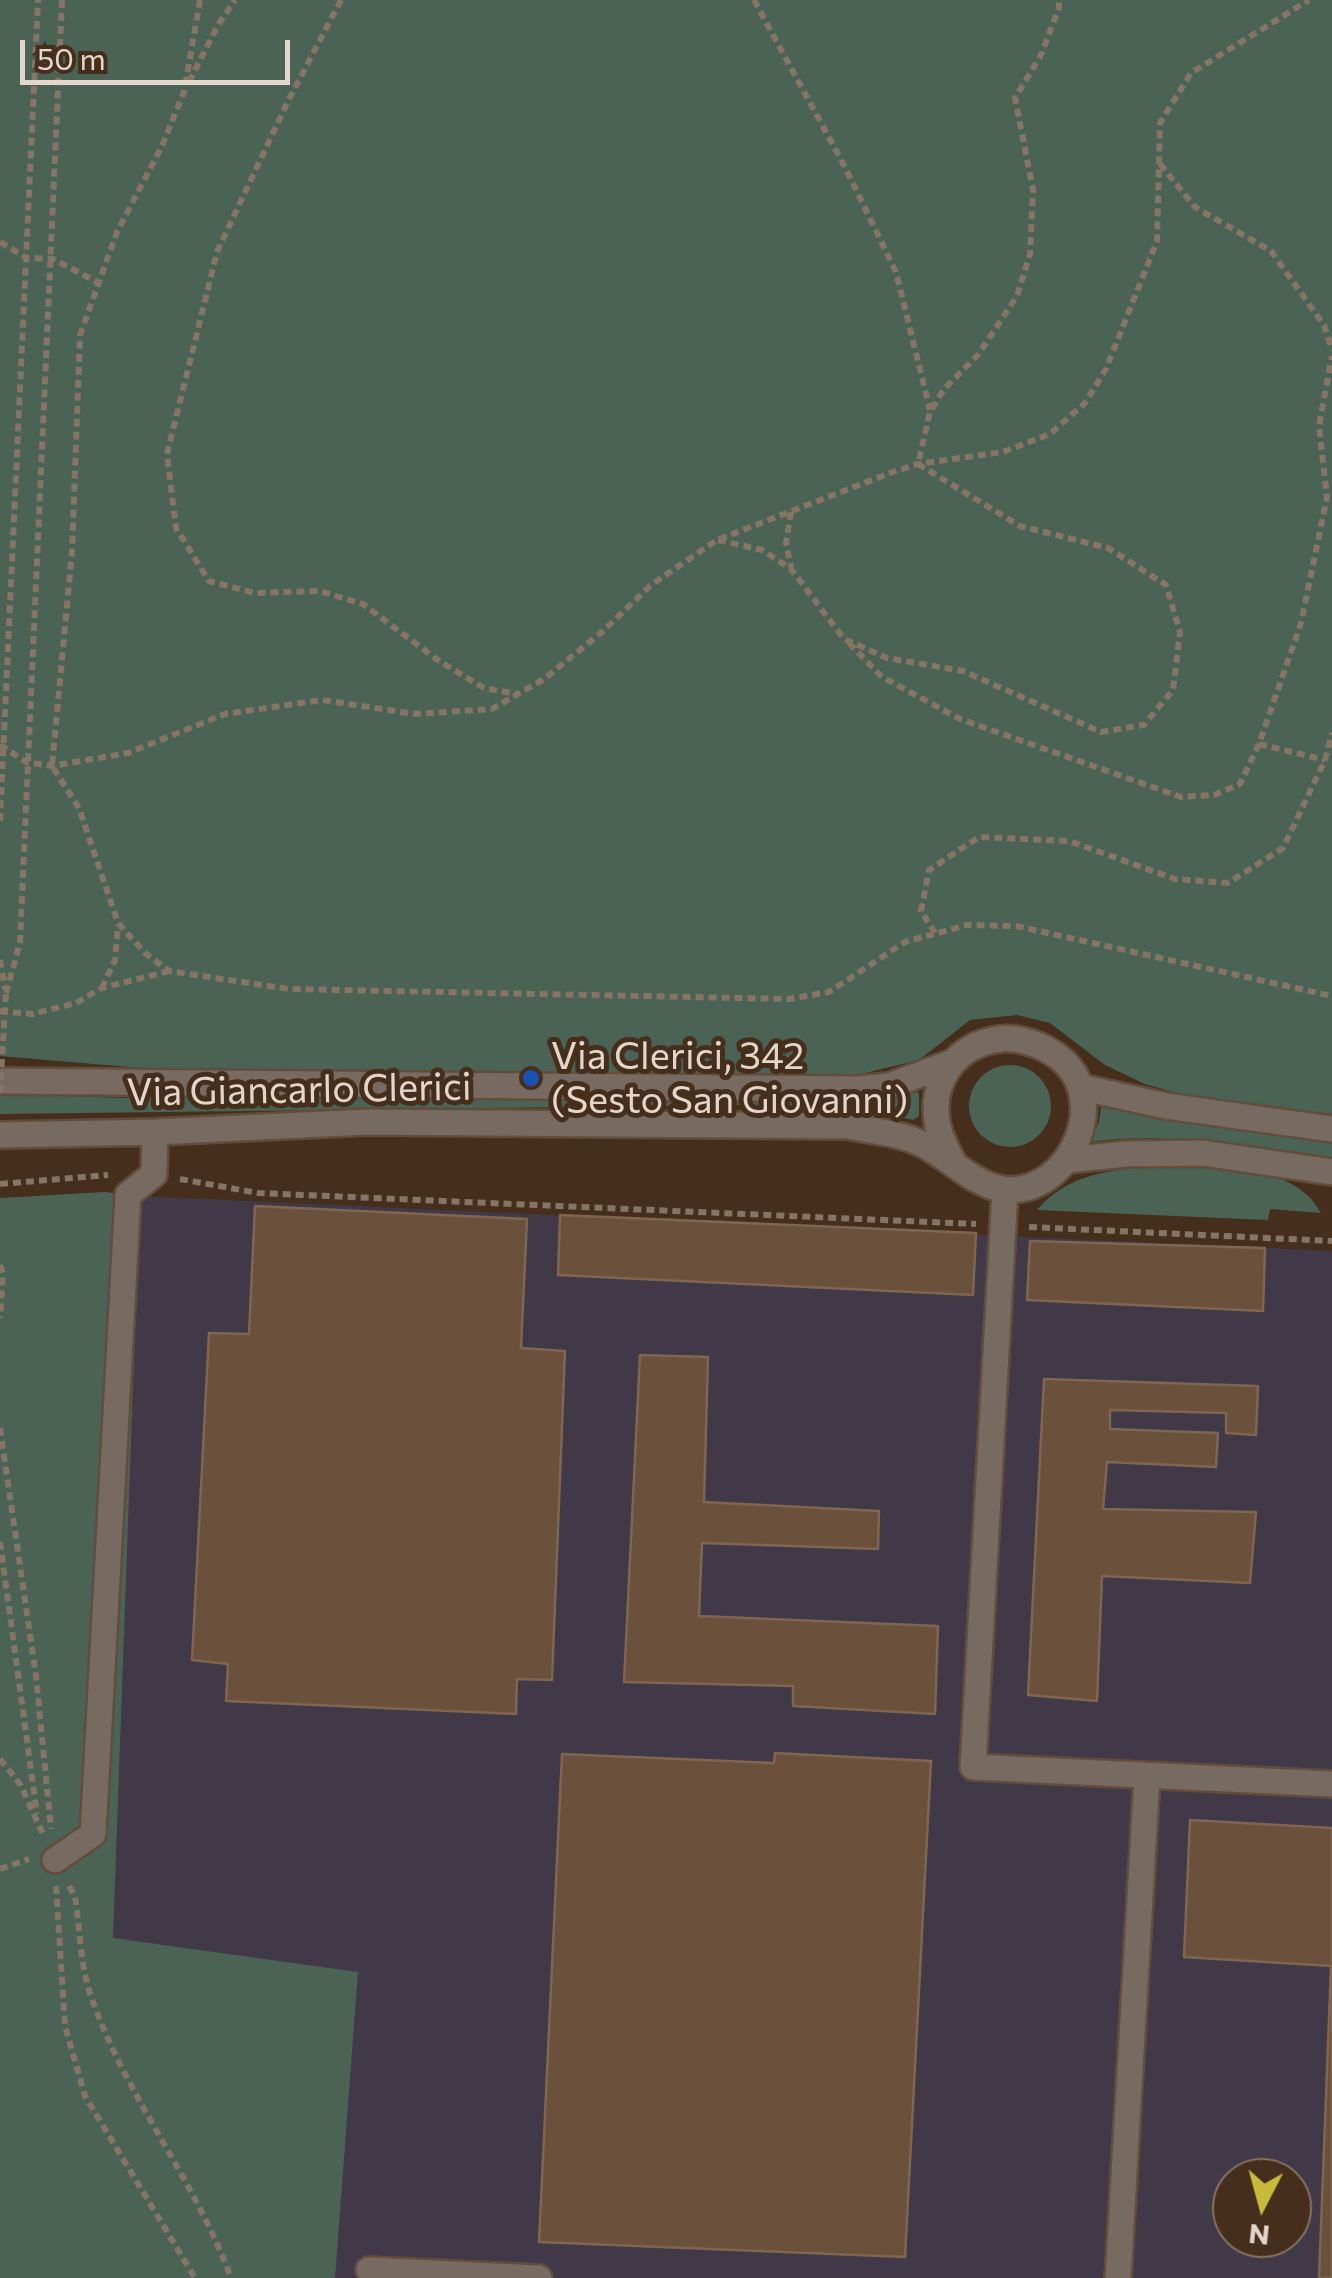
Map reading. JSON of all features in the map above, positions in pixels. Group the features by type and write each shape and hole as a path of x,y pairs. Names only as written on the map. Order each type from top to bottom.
{"street":[{"path":"1006,1038 1040,1045 1067,1061 1084,1088 1079,1136 1067,1160 1040,1183 1004,1190 980,1182 953,1162 938,1126 938,1092 951,1062 976,1043 1006,1038"},
{"name":"Via Giancarlo Clerici","path":"0,1081 856,1089 889,1086 951,1062"},
{"path":"1084,1088 1166,1106 1332,1129"},
{"name":"Via Giancarlo Clerici","path":"0,1134 155,1132 368,1122 848,1126 919,1142 953,1162"},
{"path":"55,1860 93,1834 128,1195 154,1174 155,1132"},
{"path":"1067,1160 1202,1153 1332,1172"},
{"path":"1004,1190 974,1767 1332,1784"},
{"path":"1118,2278 1147,1776"},
{"path":"369,2270 539,2278"}],"path":[{"path":"0,821 38,0"},
{"path":"0,1092 6,993 20,942 62,0"},
{"path":"184,92 200,0"},
{"path":"102,988 116,960 118,923 80,808 52,766 72,552 80,336 117,232 218,25 235,0"},
{"path":"342,0 288,101 217,252 167,454 176,528 210,581 255,593 319,591 363,604 439,661 484,688 518,694"},
{"path":"754,0 896,272 930,412"},
{"path":"918,464 930,412 944,389 978,355 1017,296 1030,254 1033,190 1015,98 1041,55 1060,8 1059,0"},
{"path":"1,746 26,762 52,766 128,754 225,714 322,700 414,714 492,708 544,678 602,632 651,585 717,540 918,464 1004,452 1050,434 1085,402 1106,369 1157,240 1160,124 1191,72 1309,0"},
{"path":"717,540 762,550 792,568 844,638 882,677 960,719 1181,797 1214,795 1240,784 1260,744 1300,623 1326,497 1319,426 1332,353 1324,325 1271,251 1195,207 1159,163"},
{"path":"0,242 27,258 53,259 99,283"},
{"path":"844,638 886,658 962,672 1101,732 1144,726 1172,690 1180,632 1166,585 1108,548 1020,526 918,464"},
{"path":"791,512 786,543 792,568"},
{"path":"935,933 921,912 928,870 979,838 1069,841 1175,879 1228,883 1283,848 1325,760 1332,733"},
{"path":"1260,744 1325,760"},
{"path":"118,923 169,972"},
{"path":"0,1012 32,1014 76,1003 102,988 169,972 289,989 789,999 828,992 906,942 967,925 1016,926 1332,996"},
{"path":"0,960 6,993"},
{"path":"0,1184 154,1174 258,1192 1332,1242"},
{"path":"0,1264 0,1318"},
{"path":"0,1428 36,1676 55,1860 65,2026 85,2096 196,2278"},
{"path":"0,1542 38,1824"},
{"path":"0,1759 20,1784 75,1897 90,1994 133,2091 183,2177 231,2278"}],"shaded area":[{"path":"140,1196 1332,1251 1332,2278 334,2278 113,1938"}],"green space":[{"path":"0,0 1332,0 1332,1115 1197,1099 1145,1084 1105,1065 1050,1023 1017,1015 970,1020 919,1060 857,1075 500,1077 164,1070 0,1056"},
{"path":"1002,1065 1018,1065 1044,1083 1051,1106 1048,1122 1039,1135 1018,1147 1002,1147 976,1129 969,1114 969,1098 987,1072"},
{"path":"919,1093 919,1116 913,1120 874,1111 739,1105 0,1114 0,1094 125,1098"},
{"path":"1102,1101 1332,1140 1332,1158 1181,1139 1090,1142 1099,1122"},
{"path":"1158,1165 1225,1167 1271,1175 1309,1196 1321,1213 1270,1209 1268,1220 1037,1210 1077,1181"},
{"path":"105,1192 140,1196 113,1938 358,1972 335,2278 0,2278 0,1198"}],"building":[{"path":"255,1206 527,1219 521,1348 565,1351 552,1680 517,1679 516,1714 226,1701 228,1664 192,1660 209,1333 249,1334"},
{"path":"560,1215 976,1233 973,1295 558,1275"},
{"path":"1030,1241 1265,1248 1263,1311 1027,1300"},
{"path":"640,1355 708,1357 704,1502 879,1511 878,1549 702,1543 699,1616 938,1626 935,1714 793,1706 793,1686 624,1682"},
{"path":"1044,1379 1258,1386 1256,1435 1226,1433 1226,1413 1110,1410 1110,1429 1218,1433 1216,1467 1107,1462 1103,1509 1256,1512 1250,1583 1102,1576 1097,1701 1028,1695"},
{"path":"775,1753 931,1761 905,2257 539,2242 562,1754 774,1763"},
{"path":"1190,1820 1332,1828 1332,2278 1319,2278 1331,1966 1184,1957"}],"place":[{"name":"Via Clerici, 342 (Sesto San Giovanni)","path":"531,1078"}]}
